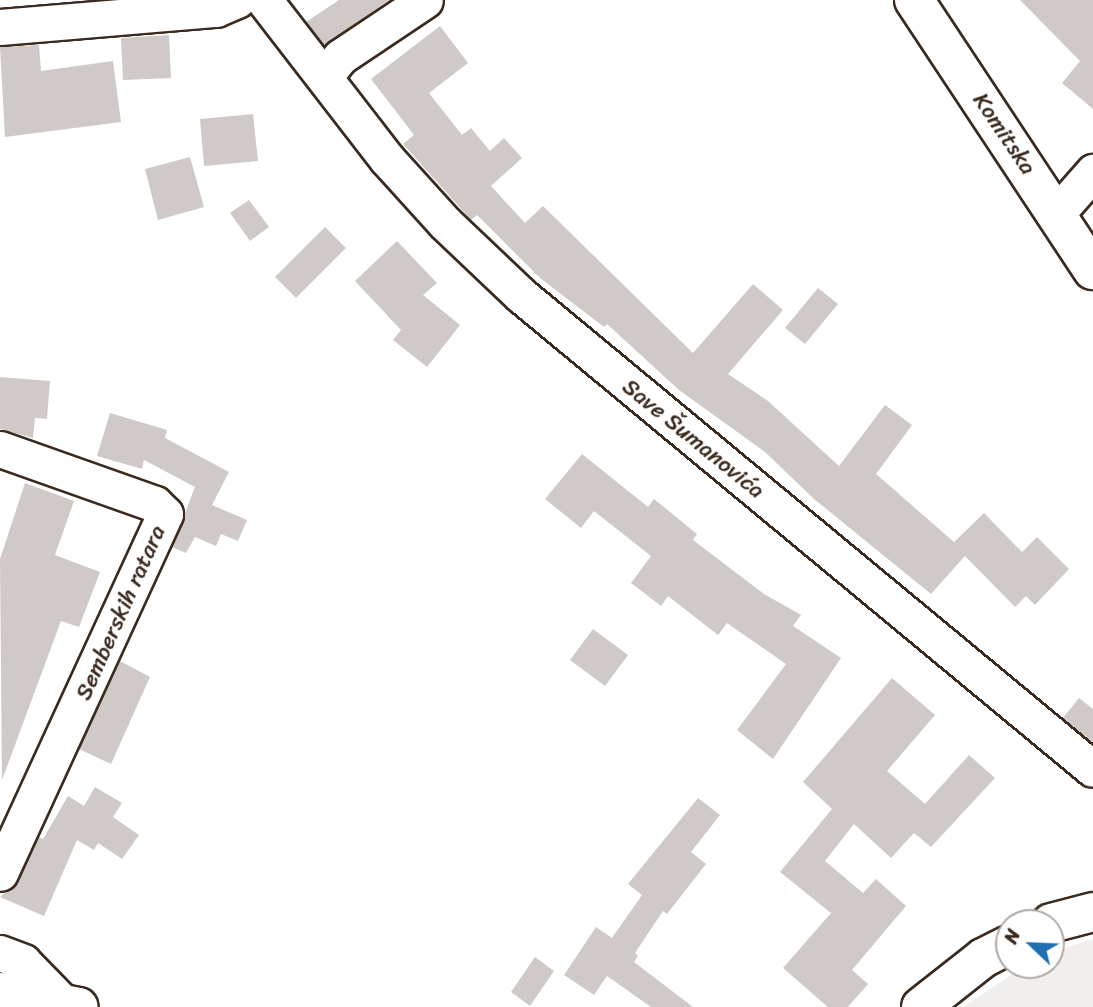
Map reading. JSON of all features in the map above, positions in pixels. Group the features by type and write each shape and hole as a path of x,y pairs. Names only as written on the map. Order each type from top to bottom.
{"main road":[{"name":"Komitska","path":"914,0 1093,270"},
{"path":"1065,919 1093,912"},
{"path":"920,1007 982,958 995,952"},
{"path":"0,992 72,1005"},
{"path":"0,1006 72,1005"}],"street":[{"path":"0,27 216,9 237,0"},
{"name":"Save Šumanovića","path":"264,0 436,214 522,296 1093,769"},
{"path":"324,77 340,57 425,0"},
{"path":"1056,213 1093,172"},
{"name":"Semberskih ratara","path":"0,449 155,504 165,514 0,873"},
{"path":"0,953 23,962 72,1005"}],"shaded area":[{"path":"1093,939 1093,1007 963,1007 1005,979 1065,979 1065,948"}],"building":[{"path":"339,0 389,0 324,45 306,22"},
{"path":"1020,0 1093,0 1093,109 1062,83 1080,61"},
{"path":"440,26 468,63 429,93 462,135 471,128 490,151 504,138 522,158 491,186 525,223 543,206 693,353 753,284 783,310 728,374 768,401 839,466 885,405 912,425 876,474 954,542 984,513 1022,552 1037,537 1069,569 1035,605 1026,596 1015,607 965,556 931,594 814,499 765,452 679,390 607,324 604,327 540,278 477,215 471,220 403,144 414,135 371,79"},
{"path":"169,35 171,78 123,80 121,38"},
{"path":"39,45 41,71 113,61 121,122 5,137 0,47"},
{"path":"253,114 258,161 204,166 200,119"},
{"path":"190,157 204,207 158,220 145,169"},
{"path":"249,200 269,227 250,241 230,213"},
{"path":"325,227 346,248 296,298 275,277"},
{"path":"397,241 437,283 423,295 460,325 427,367 393,340 401,330 355,281"},
{"path":"818,288 838,304 805,344 785,328"},
{"path":"0,377 50,381 47,419 35,418 33,438 0,429"},
{"path":"110,413 167,430 165,438 229,472 212,505 247,520 238,541 221,534 216,546 195,537 186,553 172,547 195,487 144,460 142,469 97,456"},
{"path":"582,454 648,507 654,499 697,534 693,540 764,594 801,615 793,626 841,658 773,759 737,730 786,664 727,623 718,635 668,596 661,606 631,583 651,556 594,511 581,528 545,499"},
{"path":"25,483 74,501 55,555 100,572 79,627 61,621 2,780 0,559"},
{"path":"593,629 628,655 605,686 570,660"},
{"path":"120,661 150,677 111,764 79,749"},
{"path":"892,678 935,715 887,771 925,804 969,755 995,778 931,847 914,833 891,858 854,824 825,861 863,893 876,879 906,906 852,970 868,984 848,1007 828,1007 783,968 831,913 780,872 832,809 803,782"},
{"path":"1079,698 1093,709 1093,743 1063,718"},
{"path":"95,787 122,803 113,817 139,835 122,859 98,843 94,850 77,840 44,916 0,897 18,882 39,837 43,839 68,796 84,806"},
{"path":"698,798 720,815 691,852 706,864 667,914 663,911 635,953 638,956 634,962 693,1007 651,1007 607,976 594,995 564,975 596,927 612,938 642,895 628,884"},
{"path":"535,957 554,971 530,1006 511,992"}]}
